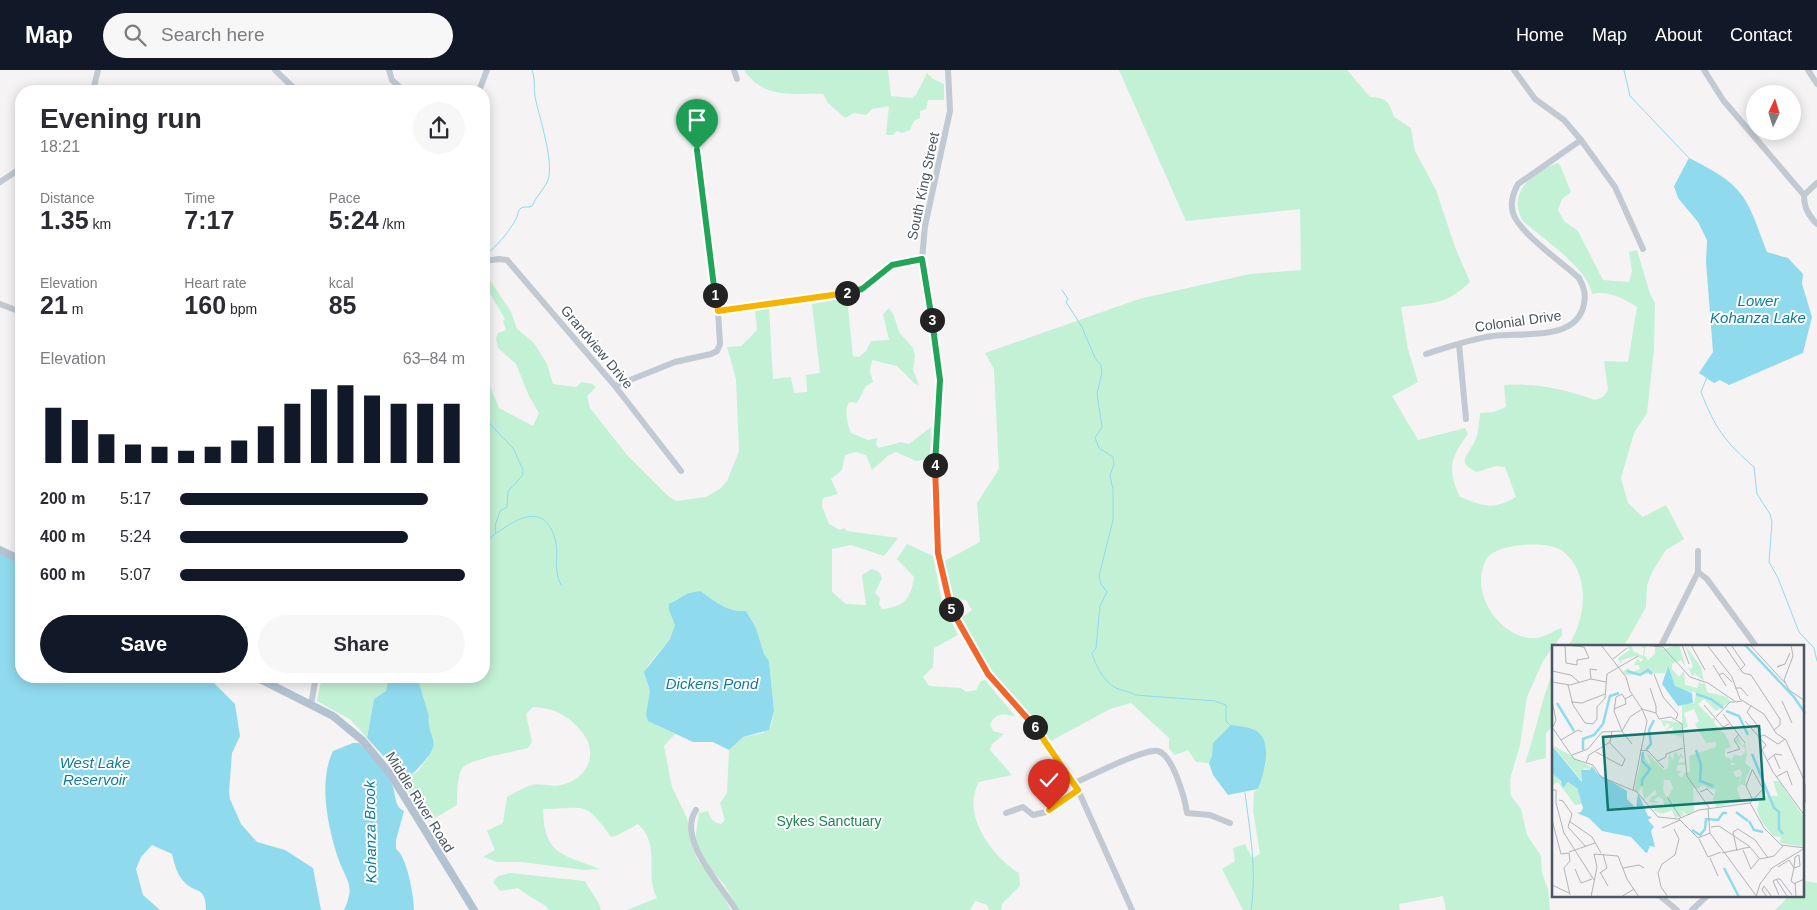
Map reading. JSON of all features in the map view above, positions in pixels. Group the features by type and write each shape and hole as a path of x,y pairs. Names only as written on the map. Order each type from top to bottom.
{"main road":[{"path":"0,550 15,557"},
{"name":"Middle River Road","path":"268,683 349,727 380,760 474,910"}],"street":[{"path":"94,85 98,70"},
{"path":"275,70 291,85"},
{"path":"389,70 392,80 397,85"},
{"path":"481,85 486,70"},
{"path":"734,70 737,79"},
{"name":"South King Street","path":"948,70 950,110 926,226 922,259 940,380 934,445 936,535 939,566 950,608 988,674 1043,736 1075,783 1132,910"},
{"path":"1514,70 1535,100 1564,120 1615,187 1643,249"},
{"path":"1704,70 1723,100 1804,195 1804,204 1809,216 1817,224"},
{"path":"1808,70 1817,84"},
{"name":"Colonial Drive","path":"1426,354 1494,336 1562,330 1579,318 1585,298 1583,285 1579,278 1525,232 1513,215 1512,204 1514,192 1518,184 1581,140"},
{"path":"614,386 675,362 711,354 717,351 720,344 718,311 697,150"},
{"path":"0,182 15,172"},
{"path":"1804,195 1817,183"},
{"name":"Grandview Drive","path":"490,260 499,258 507,260 614,386 681,471"},
{"path":"718,311 856,292 892,265 922,259"},
{"path":"0,304 15,310"},
{"path":"1459,344 1466,419"},
{"path":"1662,645 1698,572 1698,551"},
{"path":"1698,572 1707,579 1755,645"},
{"path":"311,705 315,683"},
{"path":"1075,783 1131,758 1158,751 1165,754 1170,761 1186,802 1187,813 1210,815 1230,824"},
{"path":"1006,814 1023,807 1033,815 1041,814 1078,790"},
{"path":"696,810 692,820 693,840 700,859 736,910"},
{"path":"1662,898 1677,910"},
{"path":"1692,910 1705,898"}],"green space":[{"path":"744,70 888,70 891,96 912,98 916,95 927,73 933,79 944,84 944,100 928,100 926,109 920,111 920,118 914,121 910,130 902,133 897,131 893,135 886,135 889,106 872,109 866,115 854,113 845,118 828,103 823,94 790,94 769,90 760,86"},
{"path":"1119,70 1347,70 1370,97 1386,101 1394,117 1411,128 1415,151 1436,190 1455,247 1470,282 1454,295 1438,302 1401,307 1408,349 1418,382 1392,396 1418,440 1465,428 1468,434 1457,450 1452,464 1453,479 1460,497 1488,506 1494,506 1516,497 1505,467 1496,466 1477,472 1466,465 1465,458 1476,438 1480,413 1494,412 1506,407 1504,385 1528,385 1550,388 1595,400 1603,397 1608,390 1604,361 1628,362 1637,307 1610,294 1592,294 1589,284 1573,264 1523,221 1518,202 1524,185 1538,172 1547,167 1557,163 1560,165 1571,192 1562,199 1558,210 1564,221 1578,231 1603,280 1629,282 1632,271 1629,252 1637,250 1650,294 1655,303 1654,349 1647,413 1634,433 1621,478 1628,503 1643,517 1666,505 1684,539 1666,550 1652,572 1647,585 1646,607 1625,645 1569,645 1579,624 1582,611 1582,585 1579,573 1573,562 1564,552 1557,548 1525,545 1513,546 1494,552 1488,557 1481,576 1484,599 1495,617 1511,631 1520,636 1534,638 1543,637 1562,628 1562,635 1555,645 1552,645 1552,649 1543,661 1527,697 1520,745 1510,779 1511,796 1521,809 1527,835 1541,856 1542,873 1548,889 1550,910 1446,910 1443,896 1399,904 1400,910 1243,910 1222,869 1235,861 1233,848 1245,844 1252,858 1260,854 1253,810 1254,792 1258,789 1266,763 1212,756 1209,763 1196,762 1188,750 1175,755 1169,749 1169,738 1131,703 1110,709 1051,741 996,682 958,620 972,610 966,600 950,599 941,563 980,542 977,503 999,469 994,369 985,353 1139,299 1250,274 1301,270 1300,209 1186,221"},
{"name":"Sykes Sanctuary","path":"490,280 511,312 517,329 534,343 547,364 553,384 576,387 582,382 596,387 587,396 590,408 627,455 668,496 676,501 706,497 720,489 727,481 739,451 736,379 727,347 741,346 757,330 755,309 769,307 773,379 791,377 794,393 807,392 806,375 820,373 812,304 847,298 853,356 859,357 866,351 871,341 889,340 883,314 889,308 894,316 899,332 913,348 915,356 913,370 919,385 915,384 897,366 872,360 870,371 873,382 866,386 857,403 849,402 846,413 848,425 851,433 868,440 877,438 876,445 879,448 901,442 909,444 931,427 930,459 916,461 896,452 889,455 872,470 866,455 856,452 845,455 842,470 831,479 838,494 823,498 822,506 829,524 840,530 844,528 847,531 898,538 884,556 851,545 832,549 832,592 846,604 866,605 862,575 872,569 879,572 882,578 875,593 880,598 879,604 882,609 896,606 909,596 914,577 897,559 907,544 933,556 942,603 958,635 934,648 933,667 923,677 929,686 961,688 966,692 976,690 981,681 985,680 1015,716 1001,715 995,717 990,724 993,731 1004,734 992,744 990,750 1012,775 979,782 974,794 976,820 982,833 998,856 1019,873 1020,886 1002,904 1001,910 989,910 987,905 975,901 970,910 739,910 724,884 708,867 695,840 699,813 708,811 712,820 721,824 725,820 720,803 727,793 729,750 743,737 763,733 771,727 774,711 769,661 764,654 756,629 746,611 726,608 700,591 673,601 669,610 676,625 670,639 648,665 646,677 650,691 649,721 675,734 664,746 672,787 687,818 691,842 697,859 719,888 731,910 627,910 657,898 653,889 649,842 638,824 611,837 589,811 583,809 543,809 547,836 551,844 566,856 600,869 584,870 522,862 497,862 483,857 495,850 487,831 503,823 507,797 532,785 555,786 566,784 575,780 587,767 590,759 590,750 588,741 582,732 566,717 548,709 533,707 526,714 532,742 528,748 491,756 465,766 461,770 459,779 457,805 428,822 415,799 403,787 410,774 416,773 428,758 429,716 419,683 490,683 490,386 499,408 533,426 539,413 529,396 516,364 498,348 496,338 498,333 506,330 503,321 505,319 490,294"},
{"path":"1552,674 1552,727 1546,733 1546,758 1525,763 1532,740"},
{"path":"321,683 388,683 386,691 378,696 373,704 367,738 351,720 317,701"},
{"path":"510,873 585,881 601,910 548,910 547,907 518,888 500,891 493,882 498,876"},
{"path":"1804,881 1817,883 1817,910 1775,910 1787,898 1804,898"}],"water":[{"name":"Lower Kohanza Lake","path":"1689,158 1722,176 1733,185 1748,205 1767,252 1788,258 1803,274 1802,284 1812,317 1803,353 1729,385 1720,380 1714,383 1699,373 1713,352 1706,262 1707,240 1698,222 1678,198 1674,186"},
{"name":"West Lake Reservoir","path":"0,554 15,560 15,683 214,683 235,704 240,736 232,753 229,792 230,799 241,824 257,842 285,850 313,868 321,910 206,910 204,896 190,887 181,878 176,869 172,854 152,845 141,857 136,869 143,895 160,910 0,910"},
{"name":"Dickens Pond","path":"700,591 726,608 746,611 756,628 764,654 769,661 774,711 769,730 743,737 729,750 713,742 693,742 648,721 646,715 650,691 644,672 670,639 675,625 669,610 669,604 689,593"},
{"path":"388,683 419,683 429,716 434,744 429,756 416,771 410,774 403,787 386,759 367,738 374,699 386,691"},
{"path":"1231,725 1255,730 1261,735 1266,749 1266,758 1258,789 1228,795 1213,775 1209,763 1212,756 1213,743"},
{"path":"353,743 359,743 383,769 391,781 398,806 404,811 396,840 396,849 407,868 414,910 344,910 348,901 349,888 331,833 325,790 328,763 333,751"}],"waterway":[{"name":"Kohanza Brook","path":"490,252 506,234 520,209 532,206 548,180 548,152 535,97 532,70"},
{"path":"1624,70 1630,96 1689,158"},
{"path":"1062,290 1068,299 1066,302 1082,327 1095,358 1101,365 1102,372 1097,394 1102,427 1095,438 1099,448 1113,457 1114,465 1110,475 1113,490 1113,520 1099,576 1101,584 1107,592 1100,606 1096,648 1092,654 1101,673 1108,682 1118,689 1135,695 1215,701 1226,705 1226,721 1231,726"},
{"path":"1707,377 1701,392 1716,425 1735,450 1754,467 1757,494 1770,514 1772,522 1769,562 1778,578 1799,632 1814,648 1817,661"},
{"name":"Kohanza Brook","path":"490,424 513,448 523,470 522,476 508,491 507,507 500,511 495,526 496,533 490,538"},
{"path":"497,533 522,518 538,517 545,521 555,539 557,550 556,567 561,585"},
{"path":"1245,793 1253,866 1251,910"}],"route":[{"path":"697,150 718,311 856,292 884,269 902,262 922,259 940,380 934,445 936,535 939,566 944,589 956,622 988,674 1043,736 1074,781 1078,790 1049,810"}]}
